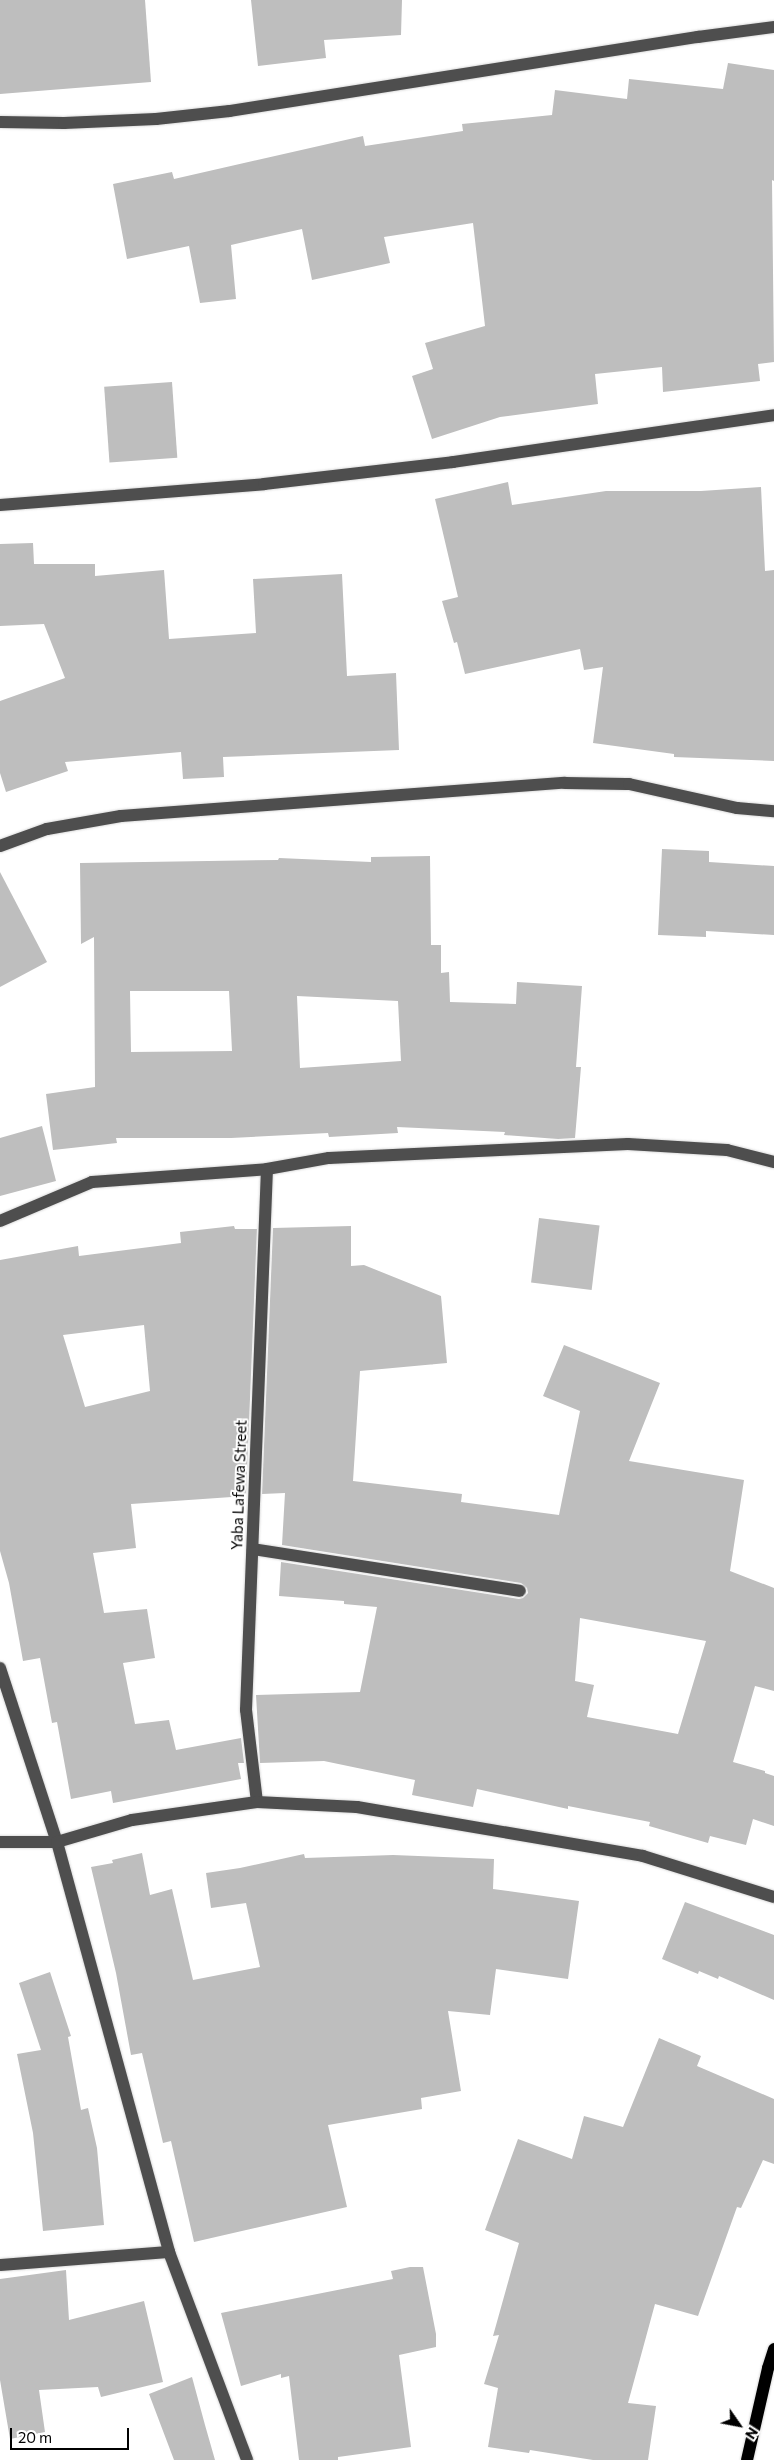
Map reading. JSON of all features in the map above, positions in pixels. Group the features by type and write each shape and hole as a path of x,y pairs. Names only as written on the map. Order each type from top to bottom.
{"main road":[{"path":"747,2460 774,2349"}],"street":[{"path":"0,122 73,123 156,119 230,112 698,37 774,27"},
{"path":"0,505 311,478 453,462 774,415"},
{"path":"0,846 47,829 121,816 565,783 629,784 737,808 774,811"},
{"path":"0,1221 92,1182 266,1169 329,1158 628,1144 727,1150 774,1162"},
{"name":"Yaba Lafewa Street","path":"256,1802 246,1710 266,1169"},
{"path":"253,1549 520,1591"},
{"path":"0,1668 57,1842 169,2252 247,2460"},
{"path":"0,1842 57,1842 132,1820 256,1802 357,1807 643,1856 774,1897"},
{"path":"0,2265 169,2252"}],"building":[{"path":"0,0 145,0 151,82 0,94"},
{"path":"251,0 402,0 401,35 324,40 326,58 258,66"},
{"path":"728,63 774,70 774,181 772,180 774,362 758,364 760,381 663,392 662,367 595,374 598,404 500,417 432,439 412,376 433,369 425,343 485,326 473,223 384,237 390,263 312,280 302,229 231,245 236,299 200,303 189,246 127,259 113,184 172,172 174,179 363,136 365,146 463,131 462,124 552,115 555,90 627,99 629,79 723,89"},
{"path":"172,382 177,458 109,463 104,387"},
{"path":"508,482 512,505 606,491 701,491 761,487 765,571 774,570 774,761 674,757 674,754 593,743 603,667 584,670 580,649 465,674 457,642 454,643 442,601 458,597 435,499"},
{"path":"33,543 34,564 95,564 95,576 164,570 169,639 256,633 253,579 342,574 347,676 396,673 399,750 223,757 224,777 183,779 181,752 65,762 68,771 6,792 0,773 0,701 65,678 44,624 0,626 0,544"},
{"path":"662,849 709,851 709,862 774,866 774,935 706,931 706,937 658,935"},
{"path":"430,856 431,945 441,945 441,973 449,972 450,1002 516,1004 517,982 582,986 576,1067 581,1067 575,1138 558,1139 504,1135 505,1132 397,1127 398,1133 329,1137 328,1133 231,1138 116,1138 117,1143 53,1150 46,1094 95,1087 94,937 81,944 80,863 278,860 279,858 371,862 371,857","holes":["130,991 229,991 232,1051 131,1052","297,996 398,1001 401,1061 300,1068"]},
{"path":"0,872 47,962 0,987"},
{"path":"42,1126 56,1181 0,1196 0,1138"},
{"path":"539,1218 600,1225 592,1290 531,1283"},
{"path":"234,1226 235,1229 257,1229 246,1496 131,1504 136,1548 93,1553 104,1613 147,1609 155,1658 123,1663 135,1724 169,1720 176,1750 241,1738 244,1763 238,1763 241,1779 113,1803 111,1791 71,1799 57,1722 52,1723 40,1658 23,1661 9,1583 0,1551 0,1260 78,1246 79,1256 181,1243 180,1232","holes":["144,1325 150,1391 85,1407 63,1335"]},
{"path":"351,1226 351,1266 364,1265 441,1296 447,1363 360,1371 353,1481 462,1494 461,1502 559,1515 580,1411 543,1396 564,1345 660,1383 629,1461 744,1480 730,1571 774,1588 774,1691 755,1686 733,1762 765,1771 765,1773 774,1776 774,1826 753,1819 746,1845 710,1836 708,1843 649,1826 650,1822 568,1806 568,1809 477,1789 473,1807 412,1795 415,1780 324,1761 260,1763 256,1695 360,1692 377,1607 344,1604 344,1601 279,1596 281,1562 519,1599 528,1593 527,1588 521,1583 282,1545 285,1493 262,1494 273,1228","holes":["580,1618 706,1641 678,1734 587,1717 594,1685 575,1681"]},
{"path":"142,1853 150,1895 172,1889 193,1980 260,1967 246,1903 211,1908 206,1873 240,1868 304,1854 305,1858 393,1855 494,1859 493,1889 579,1901 568,1979 496,1969 490,2015 448,2011 461,2091 421,2098 422,2109 328,2125 347,2207 194,2242 171,2141 163,2143 142,2053 131,2055 116,1973 91,1867 113,1863 112,1860"},
{"path":"685,1902 774,1935 774,2000 719,1976 718,1979 699,1971 698,1974 662,1959"},
{"path":"50,1972 71,2036 68,2037 81,2110 88,2108 97,2148 104,2225 43,2231 33,2133 17,2054 41,2050 19,1983"},
{"path":"659,2038 701,2056 697,2066 774,2099 774,2164 763,2160 741,2208 737,2207 698,2316 655,2304 628,2403 656,2406 648,2460 593,2460 530,2450 529,2453 488,2447 498,2388 484,2384 499,2335 493,2336 519,2243 485,2230 518,2139 572,2159 584,2116 623,2127"},
{"path":"410,2267 423,2267 436,2334 436,2347 399,2355 411,2447 338,2457 338,2460 299,2460 289,2376 281,2378 281,2374 241,2386 221,2313 393,2279 391,2271"},
{"path":"66,2270 69,2320 144,2301 163,2382 101,2397 98,2387 39,2390 45,2432 10,2439 0,2380 0,2279"},
{"path":"192,2377 215,2460 174,2460 149,2394"}]}
